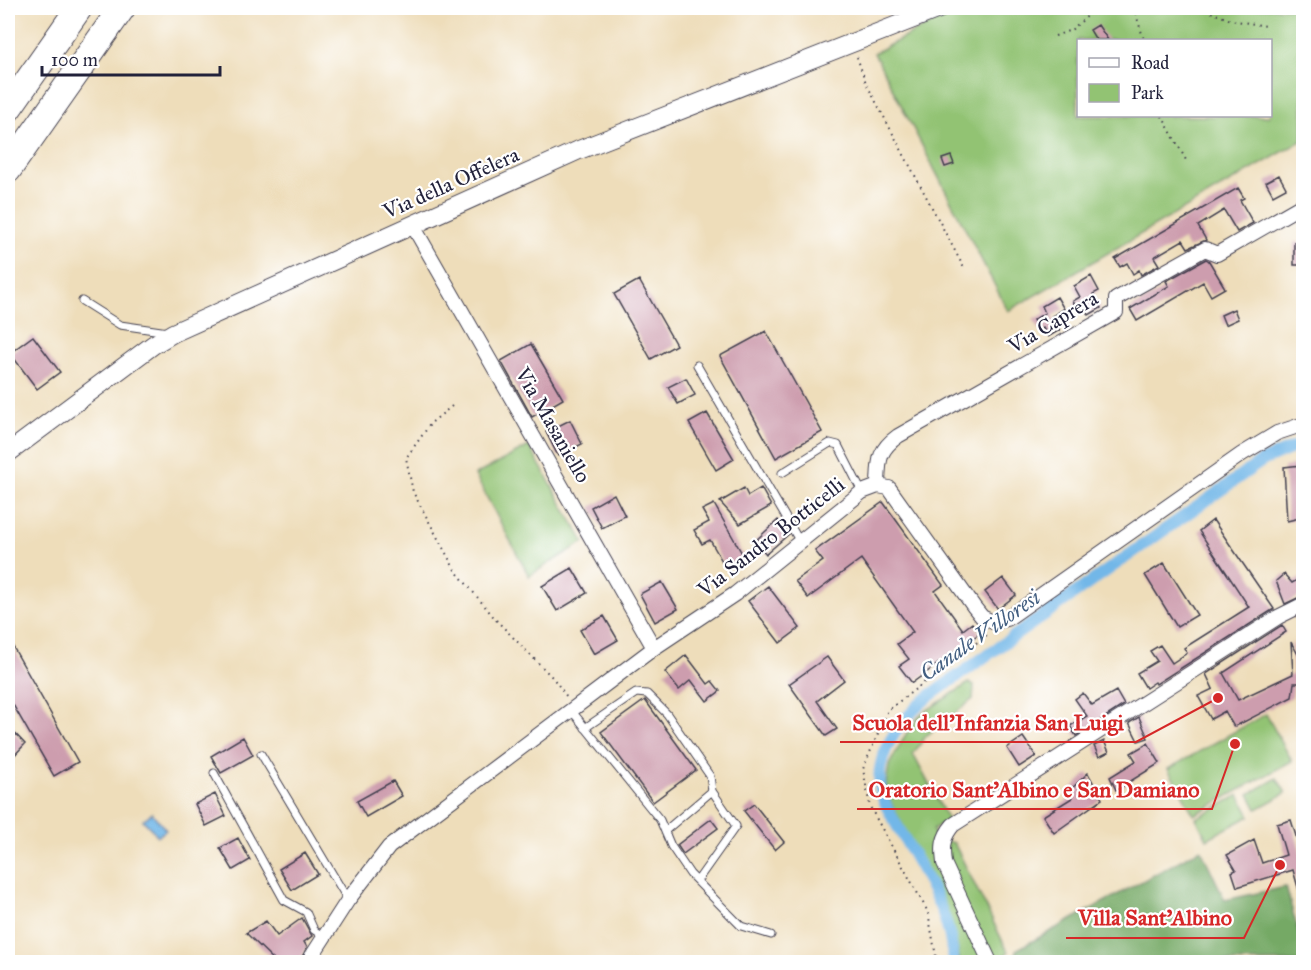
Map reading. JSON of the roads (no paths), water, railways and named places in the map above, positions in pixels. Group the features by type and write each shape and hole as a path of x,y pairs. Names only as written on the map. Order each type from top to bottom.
{"highway":[{"path":"8,109 79,8"},
{"path":"8,170 122,8"}],"street":[{"name":"Via della Offelera","path":"8,453 153,345 173,333 579,150 941,8"},
{"name":"Via Caprera","path":"878,486 879,460 884,446 898,436 1116,312 1116,299 1205,249 1217,254 1304,204"},
{"name":"Via Masaniello","path":"412,224 654,648"},
{"name":"Via Sandro Botticelli","path":"308,963 348,900 389,847 654,648 735,594 862,492 878,486 889,488 982,617 993,622 1007,619 1251,447 1277,433 1304,424"},
{"path":"990,963 944,864 942,846 945,834 969,813 1278,617 1304,604"}],"lane":[{"path":"82,301 120,325 173,333"},
{"path":"697,365 800,542"},
{"path":"782,473 830,443 838,445 862,492"},
{"path":"585,728 636,693 647,694 667,714 710,777 712,791 736,826 697,881"},
{"path":"573,709 585,728 666,830 671,846 697,881 741,926 771,935"},
{"path":"261,754 348,900"},
{"path":"214,773 284,900 306,912 314,930 324,937"},
{"path":"666,830 712,791"}],"water":[{"path":"152,813 166,830 158,836 143,820"}],"waterway":[{"name":"Canale Villoresi","path":"953,962 948,928 936,896 889,812 881,792 882,760 893,736 909,715 928,697 1262,461 1304,443"}],"place":[{"name":"Scuola dell'Infanzia San Luigi","path":"1218,698"},
{"name":"Oratorio Sant'Albino e San Damiano","path":"1235,744"},
{"name":"Villa Sant'Albino","path":"1280,865"}]}
